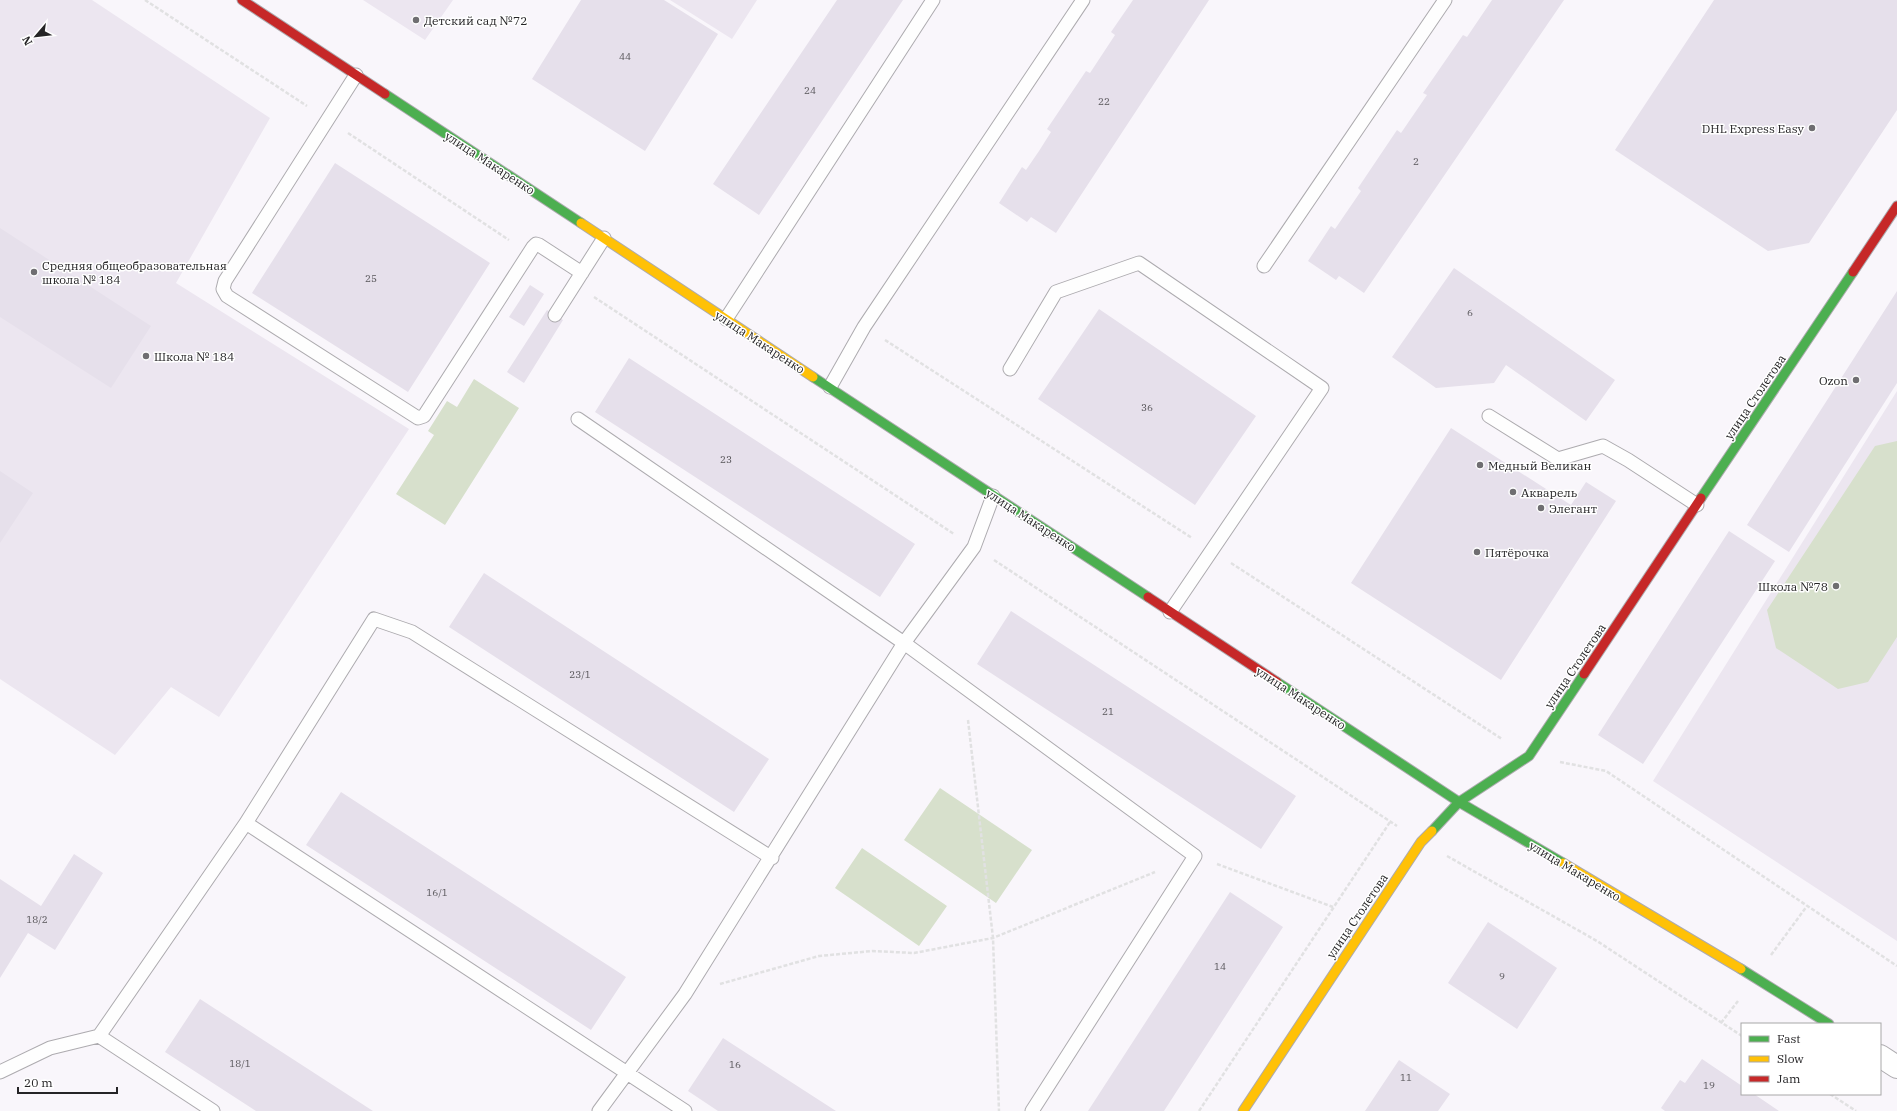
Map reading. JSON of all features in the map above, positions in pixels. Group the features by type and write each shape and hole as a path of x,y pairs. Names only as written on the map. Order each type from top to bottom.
{"street":[{"name":"улица Макаренко","path":"242,0 1459,802 1755,977 1827,1023"},
{"name":"улица Столетова","path":"1243,1111 1421,842 1459,802 1529,756 1897,206"},
{"path":"1881,1057 1897,1067"}],"lane":[{"path":"726,319 933,0"},
{"path":"830,388 864,327 1083,0"},
{"path":"1264,266 1445,0"},
{"path":"356,75 225,281 223,289 227,296 418,418 422,418 533,246 536,244 538,245 582,272"},
{"path":"555,315 604,238"},
{"path":"1010,369 1056,292 1139,263 1322,388 1170,612"},
{"path":"1489,416 1558,459 1603,446 1628,460 1697,505"},
{"path":"578,420 904,643 1195,856 1032,1111"},
{"path":"600,1111 626,1072 685,994 772,858 904,643 974,546 993,496"},
{"path":"0,1072 50,1048 99,1036 246,823 374,619 412,632 772,858"},
{"path":"246,823 685,1111"},
{"path":"99,1036 213,1111"}],"path":[{"path":"145,0 528,253"},
{"path":"575,284 1421,842 1597,941 1741,1035"},
{"path":"964,687 993,938 999,1111"},
{"path":"1529,756 1606,771 1897,966"},
{"path":"1199,1111 1390,822"},
{"path":"685,994 819,956 872,951 914,954 993,938 1195,856 1334,907"},
{"path":"1832,1095 1856,1111"}],"shaded area":[{"name":"Школа № 184","path":"0,0 92,0 270,118 176,283 409,429 219,717 171,687 115,755 0,679"},
{"name":"Детский сад №72","path":"363,0 453,0 425,40"},
{"path":"670,0 757,0 732,39"},
{"name":"Школа №78","path":"1897,391 1897,941 1653,781"}],"green space":[{"path":"474,379 519,408 445,525 396,494 434,435 428,431 447,401 457,407"},
{"path":"1897,441 1897,637 1868,682 1838,689 1776,648 1767,610 1875,446"},
{"path":"940,788 1032,850 996,903 904,840"},
{"path":"862,848 947,906 919,946 835,888"}],"building":[{"path":"581,0 664,0 718,34 645,151 532,79"},
{"path":"837,0 903,0 759,215 713,184"},
{"path":"1133,0 1209,0 1056,233 1031,217 1027,222 999,203 1022,167 1026,170 1039,151 1051,132 1047,129 1086,71 1090,73 1115,35 1111,32"},
{"path":"1492,0 1564,0 1364,293 1339,276 1336,280 1308,261 1331,226 1335,229 1361,191 1358,188 1397,130 1401,133 1427,95 1423,93 1463,35 1467,37"},
{"path":"1714,0 1897,0 1897,110 1809,243 1768,251 1615,150"},
{"path":"335,163 490,263 408,392 252,293"},
{"name":"Средняя общеобразовательная школа № 184","path":"0,228 151,326 111,388 0,317"},
{"path":"1454,268 1615,380 1586,421 1506,365 1494,383 1436,388 1392,357"},
{"path":"530,285 544,294 524,326 509,317"},
{"path":"1897,291 1897,383 1789,552 1747,525"},
{"path":"1099,309 1256,416 1195,505 1038,399"},
{"path":"547,310 563,320 524,383 507,372"},
{"path":"629,358 915,544 880,597 595,412"},
{"name":"Пятёрочка","path":"1451,428 1571,505 1586,482 1616,501 1501,680 1351,583"},
{"path":"0,471 33,493 0,543"},
{"path":"1729,531 1775,561 1643,764 1598,735"},
{"path":"484,573 769,759 734,812 449,627"},
{"path":"1011,611 1296,796 1261,849 977,664"},
{"path":"341,792 626,977 591,1030 306,845"},
{"path":"74,854 103,873 55,950 28,933 0,978 0,879 41,906"},
{"path":"1230,892 1283,927 1164,1111 1088,1111"},
{"path":"1488,922 1557,968 1517,1029 1448,983"},
{"path":"200,999 373,1111 256,1111 165,1052"},
{"path":"723,1038 836,1111 718,1111 688,1091"},
{"path":"1702,1059 1741,1085 1741,1095 1755,1095 1779,1111 1665,1111 1661,1108 1680,1080 1685,1083"},
{"path":"1399,1060 1450,1094 1438,1111 1365,1111"}],"traffic: fast":[{"path":"385,94 581,223"},
{"path":"1701,498 1853,272"},
{"path":"813,377 1148,597"},
{"path":"1432,831 1459,802 1529,756 1584,674"},
{"path":"1277,682 1459,802 1563,863"},
{"path":"1741,969 1827,1023"}],"traffic: slow":[{"path":"581,223 813,377"},
{"path":"1243,1111 1421,842 1432,831"},
{"path":"1563,863 1741,969"}],"traffic: jam":[{"path":"242,0 385,94"},
{"path":"1853,272 1897,206"},
{"path":"1584,674 1701,498"},
{"path":"1148,597 1277,682"}],"place":[{"name":"Детский сад №72","path":"416,20"},
{"name":"DHL Express Easy","path":"1812,128"},
{"name":"Средняя общеобразовательная школа № 184","path":"34,272"},
{"name":"Школа № 184","path":"146,356"},
{"name":"Ozon","path":"1856,380"},
{"name":"Медный Великан","path":"1480,465"},
{"name":"Акварель","path":"1513,492"},
{"name":"Элегант","path":"1541,508"},
{"name":"Пятёрочка","path":"1477,552"},
{"name":"Школа №78","path":"1836,586"}]}
